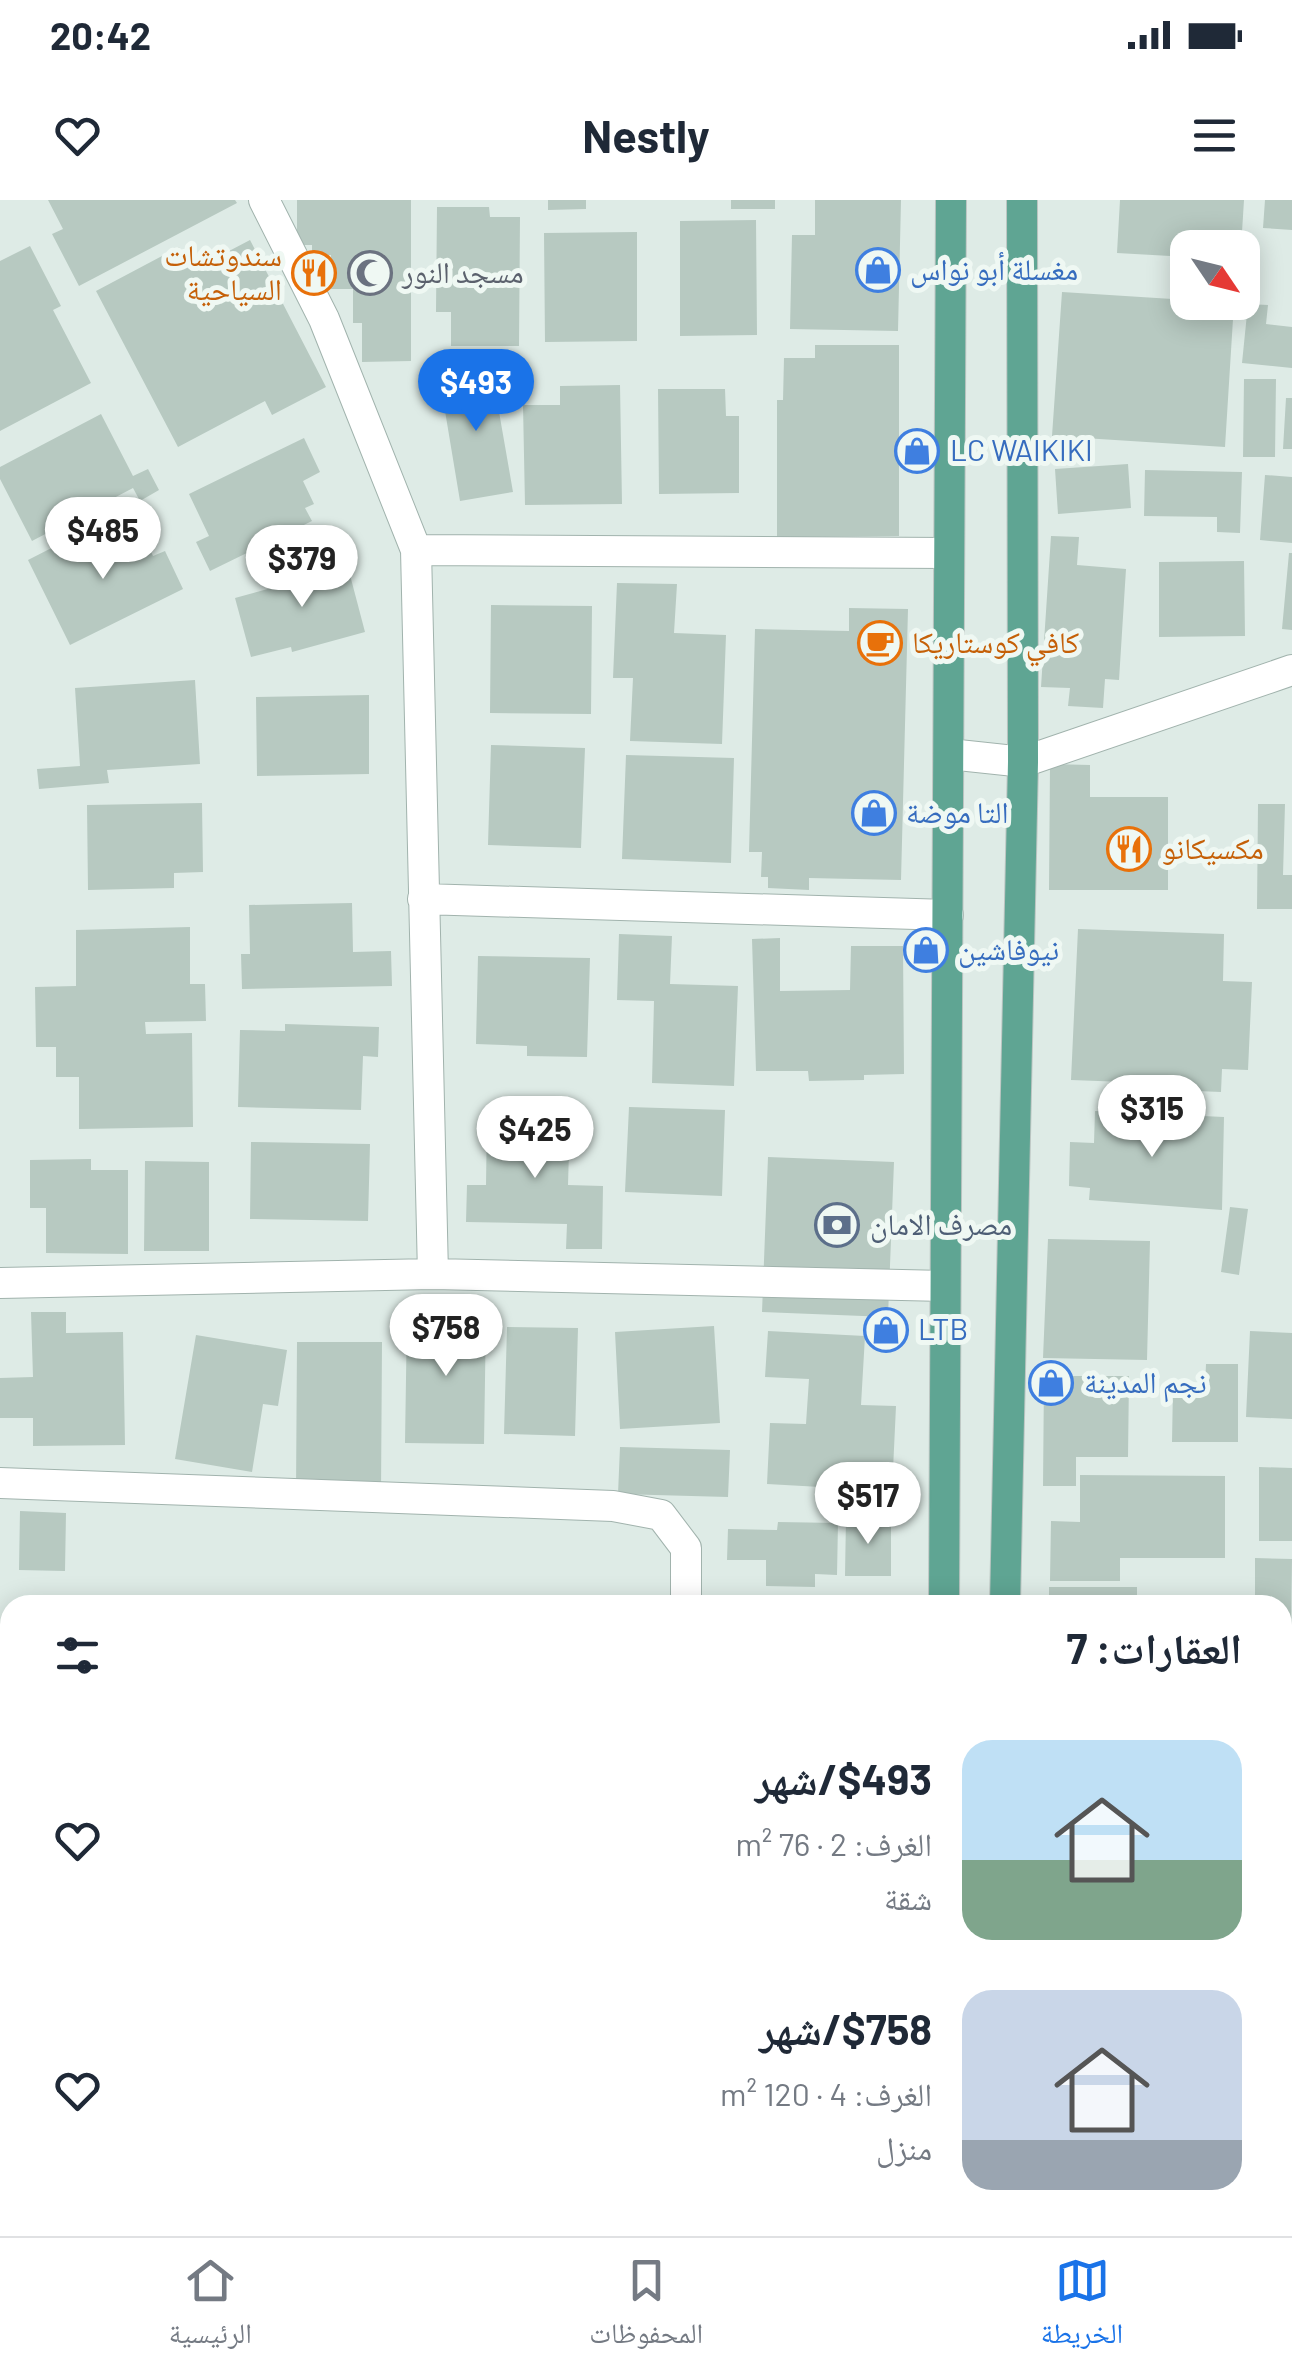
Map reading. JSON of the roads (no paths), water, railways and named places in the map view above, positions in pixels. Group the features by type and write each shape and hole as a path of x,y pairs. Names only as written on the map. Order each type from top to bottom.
{"main road":[{"path":"944,1595 950,200"},
{"path":"1005,1595 1022,762 1022,200"}],"street":[{"path":"264,200 324,319 416,550 433,1274"},
{"path":"416,550 950,553"},
{"path":"949,754 1022,762 1292,670"},
{"path":"423,899 948,915"},
{"path":"0,1283 433,1274 945,1286"},
{"path":"0,1483 613,1506 662,1515 686,1548 686,1595"}],"place":[{"name":"مغسلة أبو نواس","path":"878,270"},
{"name":"سندوتشات السياحية","path":"314,273"},
{"name":"مسجد النور","path":"370,273"},
{"name":"LC WAIKIKI","path":"917,451"},
{"name":"كافي كوستاريكا","path":"880,643"},
{"name":"التا موضة","path":"874,813"},
{"name":"مكسيكانو","path":"1129,849"},
{"name":"نيوفاشين","path":"926,950"},
{"name":"مصرف الامان","path":"837,1225"},
{"name":"LTB","path":"886,1330"},
{"name":"نجم المدينة","path":"1051,1383"}]}
